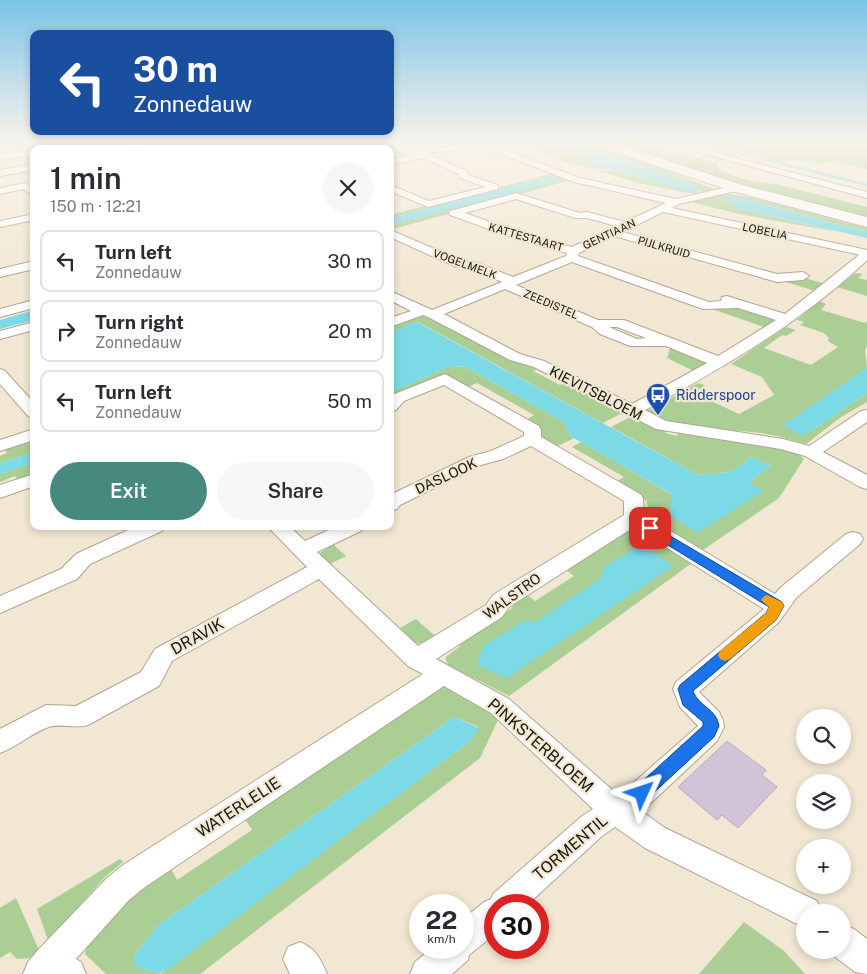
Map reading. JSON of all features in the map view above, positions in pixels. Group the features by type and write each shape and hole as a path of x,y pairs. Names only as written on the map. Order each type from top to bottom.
{"main road":[{"path":"739,188 867,222"}],"street":[{"path":"0,191 13,188"},
{"path":"394,190 428,204 489,188"},
{"path":"615,188 676,202"},
{"name":"GENTIAAN","path":"394,322 509,284 676,202 735,188"},
{"path":"842,188 867,195"},
{"name":"KATTESTAART","path":"572,254 454,213 516,196 579,216 587,215 627,226"},
{"name":"LOBELIA","path":"663,209 860,251 866,254"},
{"path":"0,224 21,220 30,222"},
{"name":"PIJLKRUID","path":"612,232 716,261 741,260 833,283"},
{"name":"VOGELMELK","path":"394,235 460,264 474,266 509,284"},
{"path":"19,256 30,254"},
{"path":"572,254 663,291 691,288 787,319"},
{"path":"632,411 719,362 787,319 866,254"},
{"path":"0,273 30,266"},
{"name":"ZEEDISTEL","path":"509,284 597,324 619,323 719,362"},
{"name":"KIEVITSBLOEM","path":"394,297 515,357 539,364 662,426 783,444 811,452 867,482"},
{"path":"0,313 30,305"},
{"path":"0,335 30,327"},
{"path":"0,374 30,408"},
{"path":"394,402 398,398 445,379 533,430 532,439 633,498 634,518 777,606 788,593 852,539"},
{"path":"811,452 859,430 867,415"},
{"path":"0,446 30,435"},
{"name":"DASLOOK","path":"394,500 475,461 497,455 532,439"},
{"path":"0,492 30,481"},
{"name":"WALSTRO","path":"416,659 494,611 501,601 634,518"},
{"path":"0,605 69,574 83,558 146,530"},
{"name":"PINKSTERBLOEM","path":"281,530 416,659 500,706 615,810 655,838 796,907"},
{"path":"313,559 349,530"},
{"name":"DRAVIK","path":"0,742 46,716 79,717 150,679 163,655 313,559"},
{"name":"TORMENTIL","path":"516,894 592,826 642,793 708,733 711,726 710,720 689,700 685,689 771,616 777,606"},
{"name":"WATERLELIE","path":"53,970 118,889 134,876 443,674"},
{"path":"474,931 484,923"},
{"path":"851,948 867,960"},
{"path":"427,974 444,959"}],"green space":[{"path":"494,188 504,188 394,217 394,214"},
{"path":"517,188 540,188 394,229 394,224"},
{"path":"666,188 682,188 702,192 698,188 717,190 699,195"},
{"path":"748,188 794,188 867,207 867,221 784,200"},
{"path":"726,193 754,198 867,228 867,232 752,201 733,198 723,201 732,202 737,208 839,232 739,214 687,201 704,200 702,199"},
{"path":"856,273 863,274 858,278 867,280 867,296 837,287"},
{"path":"805,278 825,284 819,292 779,280"},
{"path":"820,301 826,304 821,310 865,323 867,321 867,346 865,350 867,368 784,425 799,434 807,434 867,393 867,402 841,417 806,444 772,435 676,423 647,411 698,383 705,385 694,393 739,414 774,395 762,377 731,364 786,327 796,330 786,336 782,335 764,348 811,365 838,347 828,341 829,338 824,333 800,325 804,322 797,320"},
{"path":"741,307 774,317 778,321 767,328 712,309"},
{"path":"428,315 517,362 540,368 533,371 560,385 568,382 624,412 603,423 418,322 394,331 394,325"},
{"path":"671,345 710,362 696,372 667,358"},
{"path":"451,366 466,367 564,422 570,436 574,438 556,447 542,439 542,430 526,420 534,415 477,383 468,387 447,375 397,395 394,398 394,390"},
{"path":"632,416 666,430 665,433 677,436 678,433 725,438 764,445 795,453 804,459 779,498 700,552 649,521 647,501 616,482 624,477 572,447 581,442 673,495 763,492 749,482 771,466 752,457 730,472 698,475 611,427"},
{"path":"30,438 30,453 0,463 0,456 7,453 3,447"},
{"path":"30,463 30,476 18,480 15,476 0,482 0,474"},
{"path":"634,527 692,563 509,696 448,665 445,658 460,646 457,643 511,609 516,600 526,594 535,601 574,576 565,569"},
{"path":"333,544 346,556 328,565 320,553"},
{"path":"416,619 436,637 425,643 416,643 398,629"},
{"path":"447,688 491,711 498,720 480,758 200,974 161,974 470,741 479,727 454,717 157,926 134,956 138,967 159,974 106,974 85,954 88,941 132,890 169,865 177,880 252,830 243,816 435,689"},
{"path":"120,859 123,862 106,876 48,940 37,909"},
{"path":"16,898 39,950 29,958 17,959 10,952 0,958 0,908"},
{"path":"744,922 784,951 805,974 699,974"}],"water":[{"path":"504,188 530,188 394,224 394,217"},
{"path":"678,188 700,188 703,191 692,191"},
{"path":"728,197 755,202 867,232 867,238 737,208 732,203 722,200"},
{"path":"30,311 30,321 0,329 0,320"},
{"path":"417,322 698,475 730,472 752,457 771,466 749,482 764,491 697,533 669,515 672,494 570,436 564,422 466,367 451,366 394,391 394,331"},
{"path":"867,368 867,393 807,434 799,434 783,425"},
{"path":"30,453 30,463 0,474 0,463"},
{"path":"641,544 673,566 507,678 477,665 483,646 524,621 535,622 601,578 603,568"},
{"path":"454,717 479,728 470,741 169,969 159,974 138,967 133,963 134,956 157,926"}],"building":[{"path":"727,741 766,770 762,775 777,787 738,828 722,815 717,820 678,787"}],"slow traffic":[{"path":"725,655 771,616 777,606 767,600"}],"place":[{"name":"Ridderspoor","path":"658,416"}],"route":[{"path":"642,793 708,733 711,726 710,720 689,700 685,689 771,616 777,606 650,528"}]}
